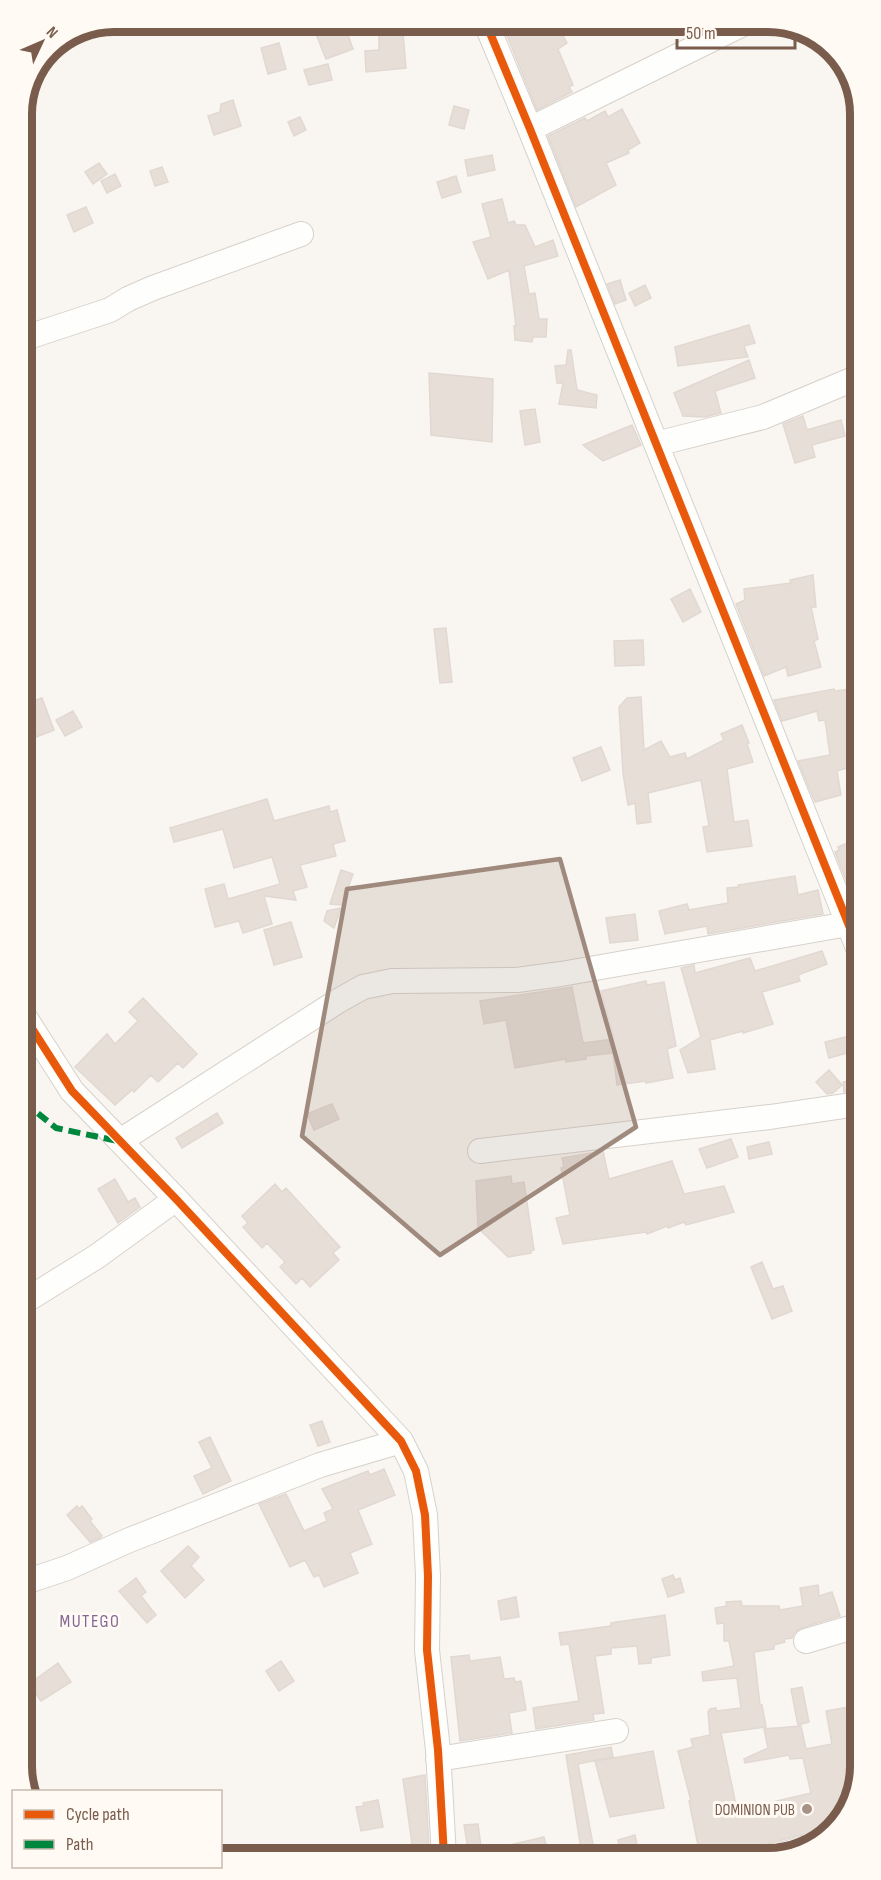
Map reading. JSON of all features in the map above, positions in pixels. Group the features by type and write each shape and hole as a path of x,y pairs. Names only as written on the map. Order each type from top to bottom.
{"street":[{"path":"489,32 530,129 850,929"},
{"path":"530,129 727,32"},
{"path":"32,336 110,310 153,288 302,234"},
{"path":"656,444 763,417 850,381"},
{"path":"120,1142 363,987 392,981 517,980 848,924"},
{"path":"31,1028 72,1091 176,1199 400,1441 416,1471 425,1515 428,1576 427,1650 438,1759 444,1848"},
{"path":"480,1151 770,1117 850,1105"},
{"path":"31,1297 96,1257 176,1199"},
{"path":"31,1580 67,1568 127,1541 320,1464 400,1441"},
{"path":"806,1641 850,1627"},
{"path":"438,1759 616,1731"}],"highlighted area":[{"path":"560,859 636,1127 440,1255 302,1136 347,889"}],"building":[{"path":"347,32 353,49 326,59 316,34"},
{"path":"379,32 403,32 406,68 366,72 365,51 379,50"},
{"path":"561,32 567,43 558,49 573,85 569,87 572,92 537,110 506,33"},
{"path":"279,43 286,69 268,74 261,48"},
{"path":"328,64 332,80 309,85 304,70"},
{"path":"233,100 241,126 214,135 208,116 220,112 221,104"},
{"path":"454,106 469,110 464,129 449,125"},
{"path":"622,109 640,143 628,150 629,153 606,163 616,185 576,207 548,136 585,118 587,121 605,111 608,117"},
{"path":"300,117 306,130 294,136 288,122"},
{"path":"492,155 495,170 468,176 465,160"},
{"path":"99,163 107,174 93,184 85,172"},
{"path":"162,167 168,182 155,186 150,171"},
{"path":"115,174 121,186 107,193 101,181"},
{"path":"456,176 461,192 442,198 437,182"},
{"path":"502,199 508,223 514,221 516,225 525,225 535,247 553,240 558,256 524,266 529,294 535,293 539,319 547,319 546,337 533,337 532,342 515,340 514,326 516,326 509,270 488,279 473,242 491,237 482,204"},
{"path":"86,207 93,223 74,232 67,215"},
{"path":"620,280 626,300 615,304 607,284"},
{"path":"645,285 651,298 635,306 629,293"},
{"path":"749,325 755,343 744,346 748,357 678,366 675,347"},
{"path":"568,350 571,350 577,390 597,395 596,408 559,404 563,383 557,383 555,366 566,365"},
{"path":"749,360 755,378 715,391 721,413 705,417 683,416 674,393"},
{"path":"429,373 493,379 492,442 431,435"},
{"path":"535,409 540,442 525,445 520,411"},
{"path":"803,416 807,430 841,420 845,436 812,445 815,457 795,463 783,424"},
{"path":"632,425 641,445 603,461 583,445"},
{"path":"813,575 816,607 811,607 818,639 814,641 821,667 788,676 786,667 764,676 736,604 745,600 744,589 791,583 790,580"},
{"path":"690,589 701,612 683,622 671,599"},
{"path":"446,628 452,682 440,683 434,629"},
{"path":"643,640 644,665 615,666 614,641"},
{"path":"834,689 835,691 850,689 850,767 837,771 841,795 815,802 798,761 830,755 825,720 819,721 817,711 782,721 774,700"},
{"path":"641,697 644,750 661,741 670,757 685,753 687,759 724,740 721,734 742,725 753,762 727,769 734,822 748,820 752,846 707,852 703,827 709,826 701,780 648,793 651,822 637,824 635,803 628,805 623,773 619,707 627,698"},
{"path":"42,698 54,730 36,737 32,732 32,702"},
{"path":"73,711 82,727 65,736 56,720"},
{"path":"601,747 610,770 582,781 573,758"},
{"path":"267,799 274,821 329,806 330,812 337,810 345,841 333,844 336,856 300,865 307,887 293,891 296,900 264,896 272,924 243,933 239,921 215,927 205,889 224,884 228,899 280,884 272,857 234,868 223,829 174,842 170,828"},
{"path":"850,842 850,890 835,852 839,850 838,847"},
{"path":"341,870 353,874 342,905 330,904"},
{"path":"795,876 798,895 818,890 823,914 708,934 707,926 665,934 659,911 687,904 689,910 728,903 727,888"},
{"path":"341,908 334,928 324,921 327,911"},
{"path":"635,914 638,940 610,943 606,918"},
{"path":"291,922 302,957 274,965 264,930"},
{"path":"822,951 827,964 798,975 800,981 762,992 773,1024 710,1040 715,1069 688,1073 680,1050 701,1037 681,968 694,965 695,973 750,958 755,971"},
{"path":"646,981 647,985 664,982 676,1046 667,1049 673,1078 617,1085 613,1053 586,1056 586,1059 566,1062 566,1059 515,1068 506,1020 484,1024 480,1001 572,987 583,1043 614,1039 601,991"},
{"path":"143,998 197,1054 183,1068 178,1063 158,1082 151,1075 134,1092 132,1090 115,1105 75,1067 107,1034 115,1044 138,1021 129,1012"},
{"path":"850,1036 850,1052 829,1058 825,1042"},
{"path":"829,1070 842,1085 833,1093 827,1094 816,1082"},
{"path":"850,1081 850,1091 844,1092 843,1082"},
{"path":"332,1104 339,1119 314,1130 307,1114"},
{"path":"217,1113 223,1123 182,1148 176,1138"},
{"path":"731,1139 738,1157 707,1168 699,1149"},
{"path":"769,1142 772,1154 749,1159 747,1147"},
{"path":"603,1151 609,1179 672,1161 684,1194 724,1186 734,1212 686,1225 684,1222 668,1228 667,1226 647,1234 646,1232 563,1244 556,1218 570,1215 561,1168 564,1167 562,1158"},
{"path":"511,1176 512,1184 524,1182 534,1250 531,1253 508,1257 478,1228 476,1181"},
{"path":"115,1179 128,1202 135,1198 140,1207 118,1223 98,1189"},
{"path":"275,1184 282,1192 286,1188 340,1247 333,1253 339,1260 310,1287 302,1278 296,1284 280,1267 285,1262 267,1243 262,1248 243,1227 248,1223 242,1216"},
{"path":"762,1262 773,1289 783,1286 792,1311 772,1319 751,1267"},
{"path":"322,1421 330,1442 318,1446 310,1425"},
{"path":"210,1437 231,1481 203,1494 194,1476 212,1468 199,1442"},
{"path":"384,1469 395,1495 358,1510 372,1544 350,1553 358,1573 324,1587 319,1575 314,1577 305,1560 290,1567 259,1504 286,1494 304,1531 327,1521 324,1513 333,1509 322,1489 368,1471 370,1475"},
{"path":"77,1506 79,1509 82,1506 92,1519 90,1521 102,1536 100,1538 90,1542 67,1515"},
{"path":"188,1546 199,1557 191,1566 204,1580 185,1598 161,1571"},
{"path":"673,1575 675,1580 680,1578 684,1592 668,1597 662,1579"},
{"path":"136,1578 146,1592 141,1596 156,1615 147,1623 119,1591"},
{"path":"818,1585 819,1596 832,1592 840,1616 801,1628 792,1638 784,1639 785,1642 774,1645 774,1649 754,1652 760,1705 762,1705 766,1727 721,1733 737,1810 811,1793 803,1758 790,1759 789,1755 745,1763 744,1759 768,1748 764,1729 801,1726 806,1749 832,1744 826,1711 850,1707 850,1725 846,1726 850,1747 850,1767 845,1793 836,1812 826,1825 810,1837 801,1835 752,1848 699,1848 689,1801 691,1801 678,1751 693,1747 691,1739 710,1735 708,1712 710,1709 716,1708 716,1711 741,1708 737,1678 703,1681 702,1672 734,1666 729,1641 724,1641 724,1623 717,1624 715,1608 727,1606 726,1602 741,1601 742,1606 779,1606 780,1610 803,1606 800,1588"},
{"path":"516,1597 519,1617 501,1620 498,1601"},
{"path":"665,1615 670,1655 651,1658 651,1663 639,1664 637,1646 611,1648 611,1654 595,1656 604,1713 593,1714 594,1720 536,1729 533,1708 579,1701 569,1644 561,1645 559,1633 611,1626 611,1623"},
{"path":"469,1655 470,1661 500,1657 504,1679 514,1678 515,1682 521,1681 526,1710 509,1713 512,1733 460,1741 451,1657"},
{"path":"281,1661 294,1681 279,1691 266,1671"},
{"path":"58,1663 71,1682 41,1701 31,1687 31,1683"},
{"path":"802,1687 809,1722 798,1725 791,1689"},
{"path":"611,1747 613,1757 578,1764 594,1848 581,1848 566,1755"},
{"path":"653,1751 664,1808 610,1817 595,1761"},
{"path":"425,1775 429,1848 413,1848 403,1779"},
{"path":"378,1800 383,1827 361,1831 356,1807"},
{"path":"478,1824 481,1847 468,1848 464,1825"},
{"path":"635,1835 638,1848 620,1848 618,1840"},
{"path":"544,1837 547,1848 498,1848"}],"marked path":[{"path":"31,1108 56,1128 118,1141"}],"cycle path":[{"path":"490,32 850,928"},
{"path":"31,1028 72,1091 176,1199 401,1441 416,1471 425,1515 428,1576 427,1650 438,1750 444,1848"}],"place":[{"name":"DOMINION PUB","path":"807,1809"}],"district":[{"name":"MUTEGO","path":"90,1621"}]}
